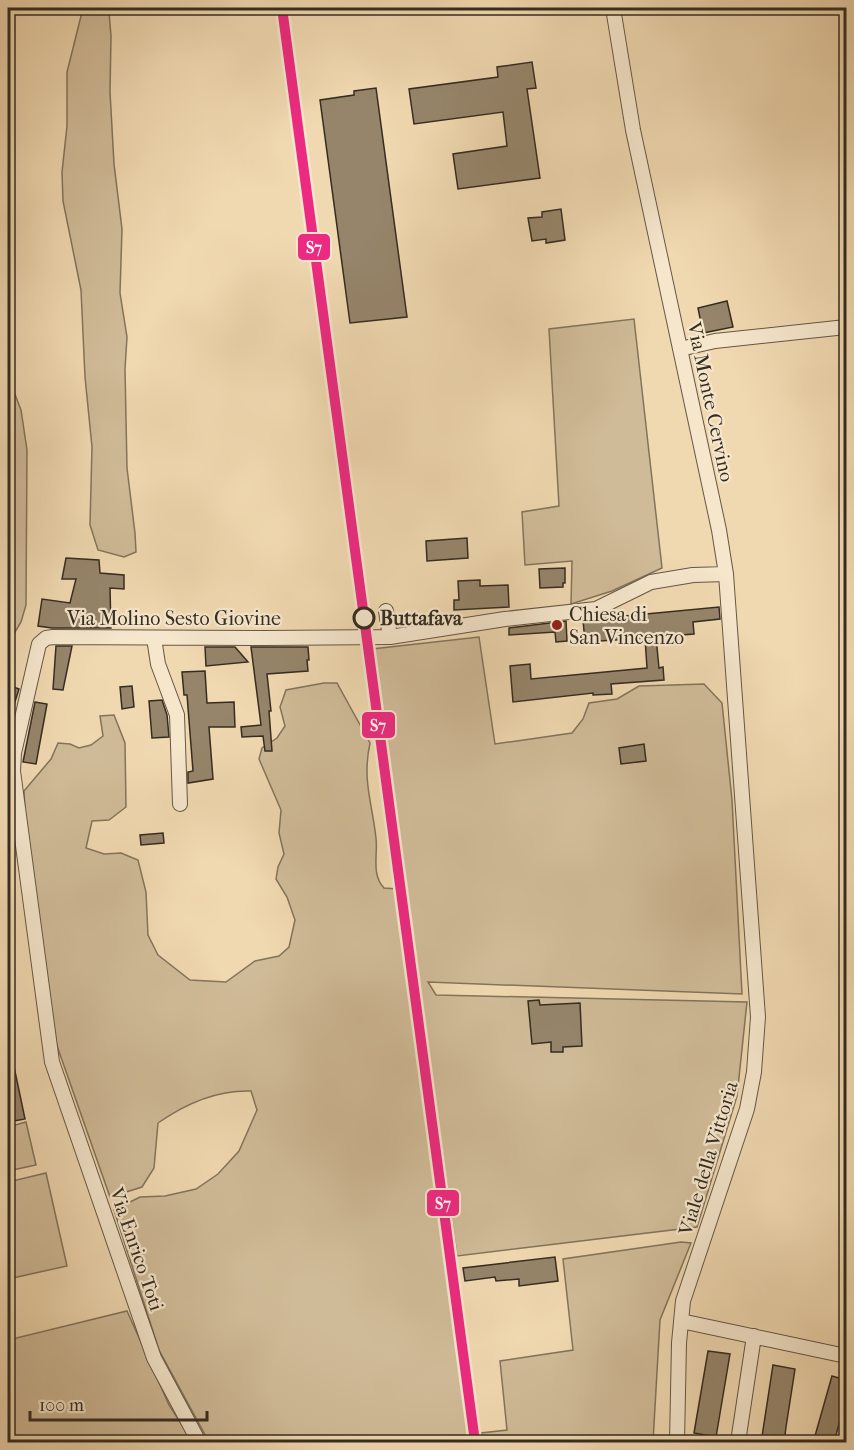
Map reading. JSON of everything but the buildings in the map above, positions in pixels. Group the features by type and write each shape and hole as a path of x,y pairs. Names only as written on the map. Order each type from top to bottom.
{"street":[{"name":"Via Monte Cervino","path":"613,8 633,130 719,530 726,574 743,810"},
{"path":"680,349 715,341 846,327"},
{"name":"Via Molino Sesto Giovine","path":"52,1062 13,771 14,753 38,648 42,640 53,637 390,637 505,619 596,609 651,582 693,575 726,574"},
{"path":"386,612 390,637"},
{"path":"154,638 158,664 177,715 180,804"},
{"name":"Viale della Vittoria","path":"677,1443 683,1301 747,1109 754,1072 758,1017 743,810"},
{"name":"Via Enrico Toti","path":"52,1062 154,1358 199,1443"},
{"path":"681,1321 846,1356"},
{"path":"738,1443 754,1336"}],"shaded area":[{"path":"83,8 111,8 109,12 110,92 114,164 122,229 120,293 127,337 125,369 127,468 136,552 124,557 98,550 90,525 92,447 85,377 81,290 63,201 62,172 67,126 67,72"},
{"path":"634,319 662,568 612,591 571,604 572,561 525,565 522,512 559,506 549,329"},
{"path":"8,379 21,410 27,450 26,605 21,622 8,644 11,597"},
{"path":"479,637 495,744 572,733 583,719 589,703 617,699 639,686 704,684 722,703 732,800 742,994 428,982 436,995 747,1002 737,1096 697,1227 457,1256 372,649"},
{"path":"337,683 370,743 367,780 376,838 376,871 384,888 398,889 470,1442 209,1442 159,1350 114,1210 140,1197 165,1196 196,1189 218,1174 239,1151 257,1110 251,1091 226,1093 202,1100 158,1123 154,1168 142,1187 110,1197 55,1040 27,846 24,791 51,759 58,743 70,744 79,748 91,745 103,736 100,716 114,715 125,743 126,807 109,820 92,821 86,848 104,854 121,853 138,860 146,892 148,935 158,955 190,980 226,982 255,961 279,956 289,947 295,920 287,897 276,879 284,854 279,833 281,810 259,759 262,748 277,738 285,726 280,707 286,690"},
{"path":"26,1122 36,1165 8,1171 8,1127"},
{"path":"46,1173 67,1266 8,1279 8,1182"},
{"path":"681,1242 691,1243 660,1320 653,1442 482,1442 481,1433 507,1430 500,1361 573,1350 563,1259"},
{"path":"127,1311 169,1405 193,1442 8,1442 8,1340"}],"transit line":[{"name":"S7","path":"282,8 475,1442"}],"place":[{"name":"Buttafava","path":"364,618"},
{"name":"Chiesa di San Vincenzo","path":"557,625"}]}
